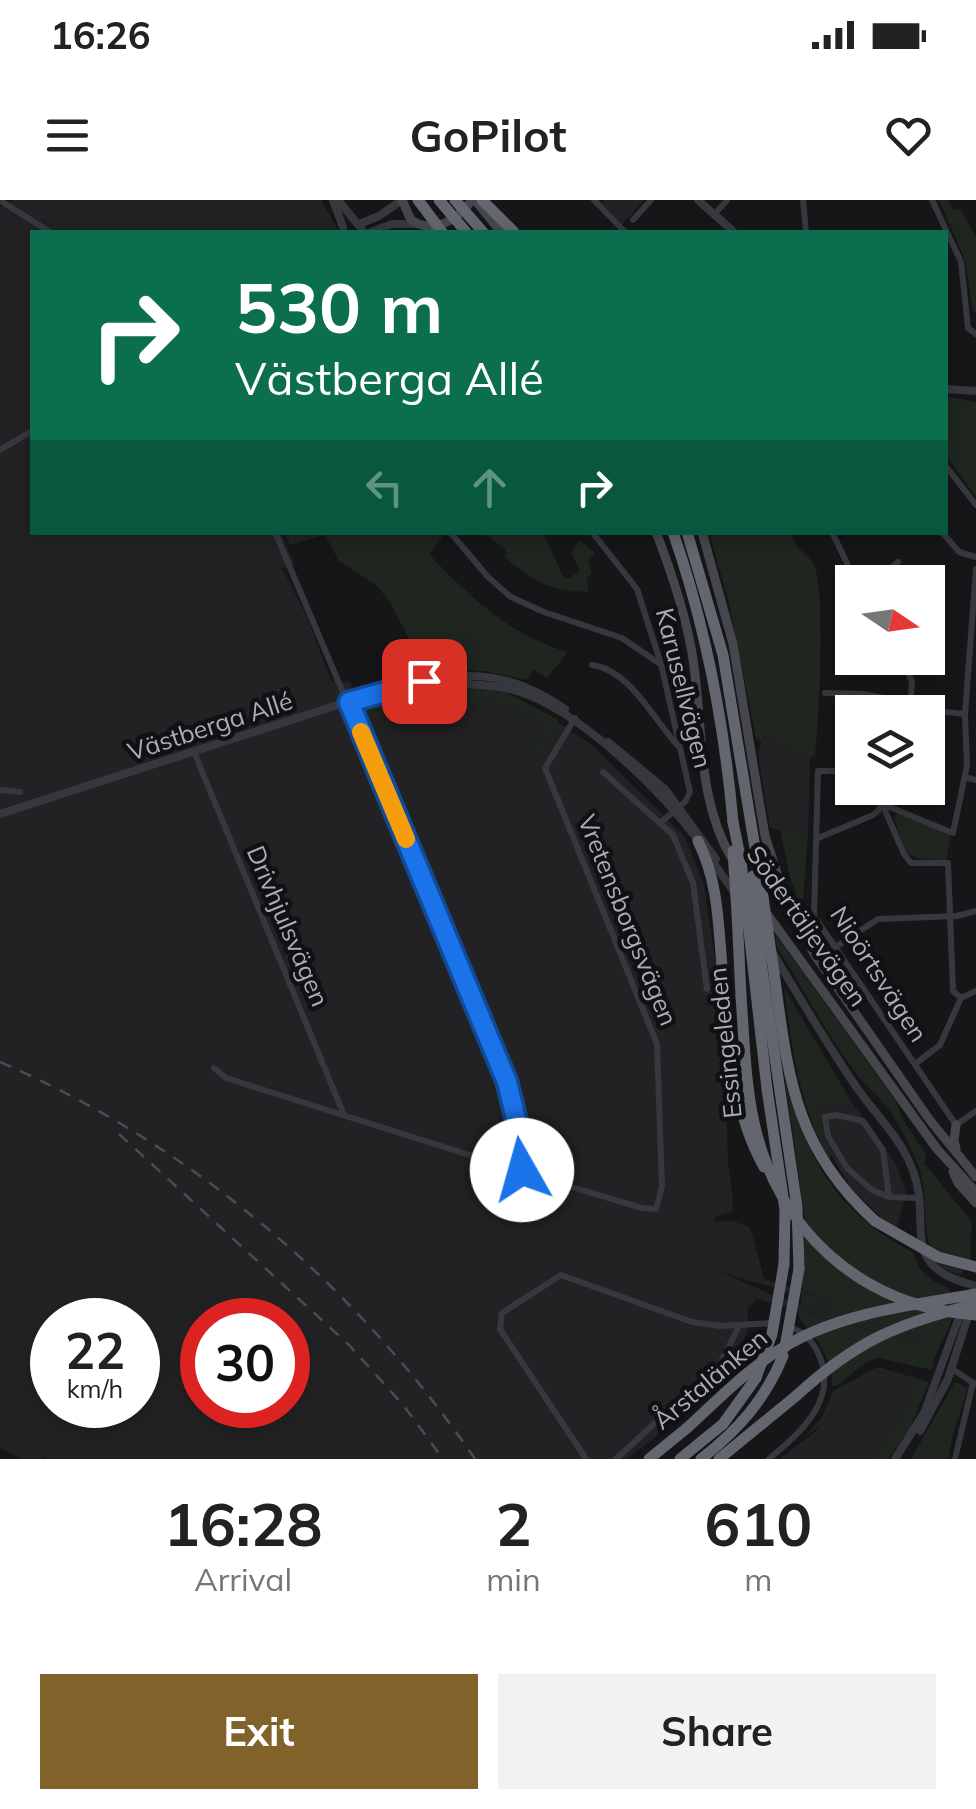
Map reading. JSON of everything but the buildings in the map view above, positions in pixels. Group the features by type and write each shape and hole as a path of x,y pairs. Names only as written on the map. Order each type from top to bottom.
{"highway":[{"path":"418,200 444,230"},
{"path":"439,200 464,230"},
{"path":"456,200 480,230"},
{"path":"482,200 512,230"},
{"name":"Södertäljevägen","path":"674,535 715,682 733,822"},
{"path":"688,535 723,655 762,890 768,971 806,1131 829,1173 875,1221 938,1257 976,1266"},
{"path":"701,1459 726,1440 757,1406 783,1356 799,1269 798,1207 747,803"},
{"path":"680,1459 723,1424 756,1378 772,1334 784,1264 784,1210 742,861 733,822"},
{"name":"Essingeleden","path":"733,822 741,996 754,1120 772,1179 790,1212 814,1243 852,1275 902,1300 976,1315"},
{"path":"698,841 714,884 733,1060 746,1122 758,1158 772,1179"},
{"name":"Årstalänken","path":"650,1459 756,1366 790,1343 826,1326 974,1287"},
{"path":"720,1459 839,1359 880,1334 916,1318 976,1304"}],"main road":[{"path":"402,200 406,214 417,224 444,230 473,200 499,230"},
{"name":"Södertäljevägen","path":"657,535 693,654 706,783 725,846 755,898 952,1170 976,1192"},
{"name":"Södertäljevägen","path":"703,535 733,644 765,836 786,901 814,954 972,1173"},
{"path":"956,1125 955,1148 972,1173"},
{"path":"952,1170 976,1203"}],"street":[{"path":"336,200 362,228"},
{"path":"336,200 342,230 417,224"},
{"path":"362,228 402,200"},
{"path":"594,200 622,230"},
{"path":"633,220 651,200"},
{"path":"698,200 732,230"},
{"path":"714,215 727,200"},
{"path":"803,200 806,230"},
{"path":"932,200 948,230"},
{"path":"1,201 47,230"},
{"path":"948,230 961,262 974,333"},
{"path":"948,389 976,391"},
{"path":"0,450 30,432"},
{"path":"948,468 976,505"},
{"path":"214,1068 226,1078 522,1170 522,1144 507,1082 277,535"},
{"path":"453,535 488,577 511,597 622,638 661,664"},
{"name":"Karusellvägen","path":"594,535 637,589 661,664 690,792 677,808"},
{"path":"833,535 848,565"},
{"path":"945,535 959,552 976,557"},
{"path":"895,565 898,562"},
{"path":"884,805 954,833 965,777 965,714 974,638 976,569"},
{"path":"592,664 605,666 632,688 678,747"},
{"name":"Västberga Allé","path":"0,814 390,688 461,674 503,680 540,692 652,777 712,852 853,1083 902,1148 914,1172 927,1261 944,1276 974,1287"},
{"path":"825,694 868,695"},
{"path":"945,713 965,714"},
{"name":"Vretensborgsvägen","path":"522,1170 642,1208 656,1209 662,1187 657,1044 545,768 574,719"},
{"name":"Drivhjulsvägen","path":"194,752 344,1114"},
{"name":"Nioörtsvägen","path":"835,772 818,771 814,916 956,1125"},
{"path":"604,772 673,835 693,882 708,989"},
{"path":"965,777 976,780"},
{"path":"0,790 20,792"},
{"path":"816,839 873,815 881,805"},
{"path":"882,805 911,863 948,863 953,991 961,998"},
{"path":"661,822 677,808"},
{"name":"Västberga Allé","path":"677,808 727,880"},
{"path":"834,948 873,921 957,916 976,911"},
{"path":"914,1064 940,1045 961,998 976,991"},
{"path":"956,1125 976,1111"},
{"path":"890,1197 883,1150 862,1121 830,1115 825,1118 824,1127 833,1147 847,1168 872,1190 890,1197 918,1198"},
{"path":"898,1459 931,1414 952,1370 976,1266"},
{"path":"586,1459 500,1329 502,1313 561,1276 692,1322 738,1326 769,1322 809,1336 822,1363 825,1388 815,1413 769,1459"},
{"path":"898,1459 916,1430 974,1287"},
{"path":"616,1459 721,1362 738,1326"},
{"path":"942,1365 975,1384 955,1459"}],"shaded area":[{"path":"14,200 321,200 338,230 30,230 30,535 282,535 295,565 282,568 307,617 331,681 350,682 364,709 395,708 433,697 441,716 487,699 519,710 546,726 530,756 534,760 559,723 593,746 685,837 704,885 718,979 733,1199 732,1212 715,1216 714,1222 732,1221 750,1227 764,1279 836,1301 835,1305 720,1272 775,1296 921,1336 919,1344 757,1299 748,1308 747,1333 729,1365 655,1437 626,1459 23,1459 0,1448 0,208"},
{"path":"644,200 622,225 602,203"},
{"path":"939,200 948,200 953,209 961,210 976,237 976,312 965,260"},
{"path":"948,397 976,402 976,497 948,458"},
{"path":"285,535 325,535 290,545"},
{"path":"325,535 443,535 429,554 459,585 509,625 568,652 547,678 534,670 526,680 485,671 429,670 376,585 339,561"},
{"path":"487,535 544,535 568,579 580,571 571,553 580,540 595,553 588,560 592,574 587,577 588,591 564,590 533,578 505,557 506,550"},
{"path":"710,535 792,535 813,563 821,626 815,756 810,758 764,737 762,743 756,738 729,603"},
{"path":"469,687 507,693 557,719 559,725 534,760 526,762 525,758 530,756 546,726 519,710 487,699 440,716 432,697 366,719 362,713 365,707 404,696"},
{"path":"764,737 810,758 808,834 770,828 758,753"},
{"path":"898,812 951,835 946,860 910,854 894,819"},
{"path":"780,829 808,834 802,912 790,877"},
{"path":"775,934 895,1100 927,1156 924,1163 972,1222 970,1259 962,1274 946,1270 930,1247 922,1179 902,1130 837,1046 777,947"},
{"path":"784,988 855,1108 842,1103 815,1108 832,1157 828,1158 818,1138 803,1096"},
{"path":"782,1059 810,1149 840,1196 860,1216 914,1253 922,1271 949,1289 951,1322 932,1370 878,1358 832,1386 822,1349 799,1318 799,1311 918,1344 921,1336 801,1303 802,1294 834,1305 836,1301 802,1290 805,1220"},
{"path":"842,1103 857,1109 897,1166 906,1193 897,1227 852,1189 832,1157 815,1108"},
{"path":"878,1367 929,1382 910,1428 888,1459 870,1459 900,1422 917,1384 877,1370 841,1394 824,1422 805,1437 822,1417 833,1391"},
{"path":"876,1370 918,1384 900,1422 870,1459 779,1459 815,1432 841,1394"},
{"path":"955,1382 968,1388 948,1459 911,1459"}],"railway":[{"path":"0,1062 139,1135 204,1178 265,1227 378,1336 475,1459"},
{"path":"119,1134 349,1345 404,1406 443,1459"}],"slow traffic":[{"path":"361,732 406,839"}],"route":[{"path":"424,681 349,702 507,1082 522,1144 522,1170"}]}
